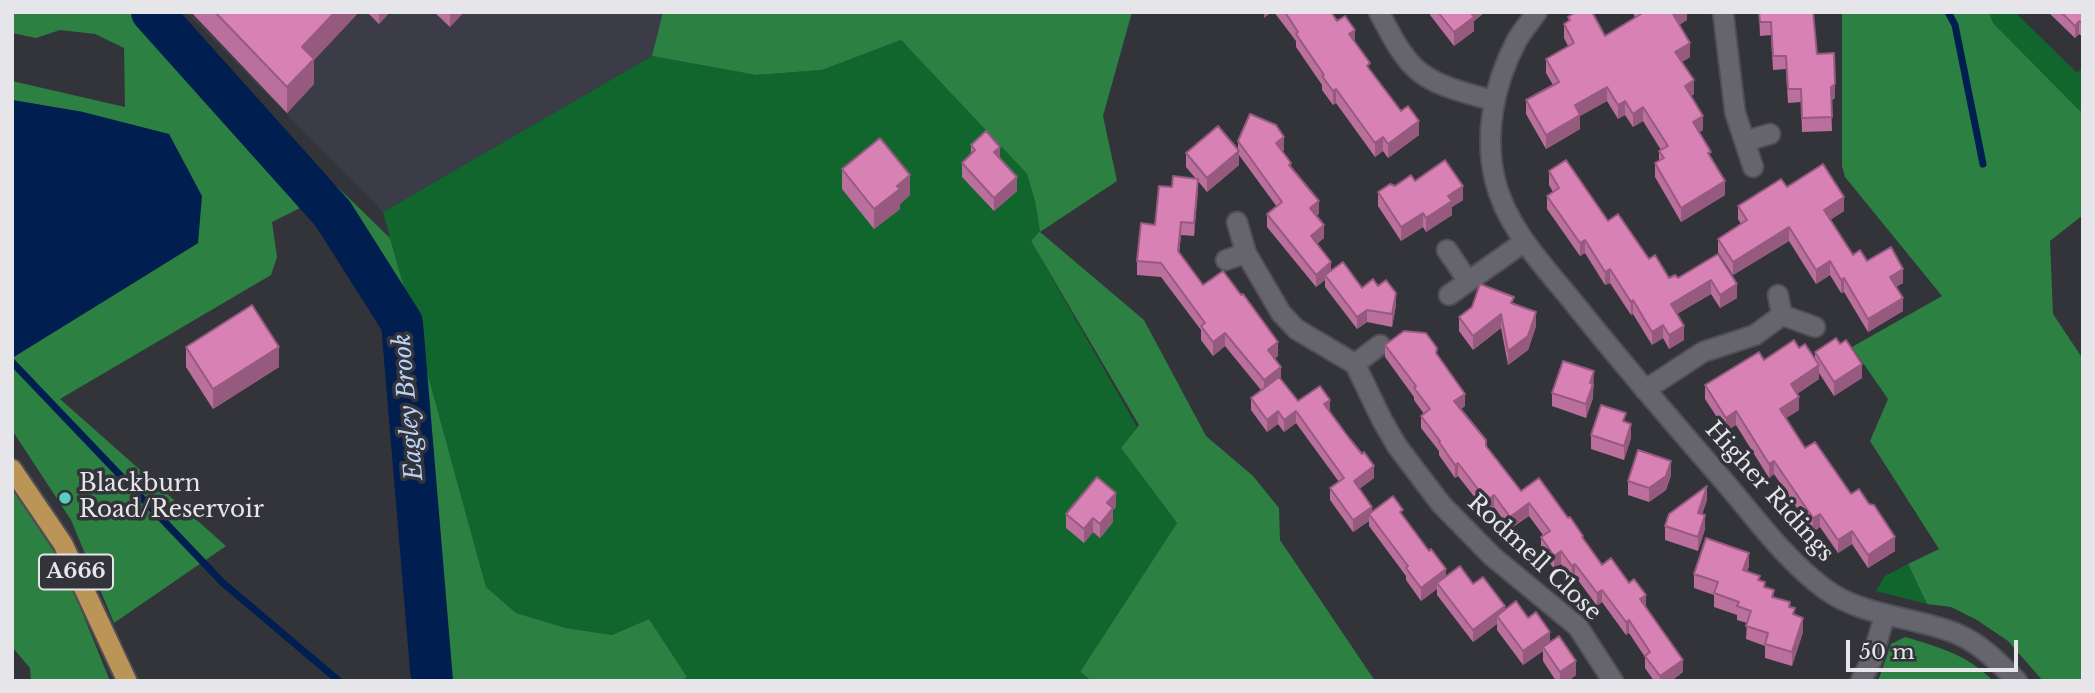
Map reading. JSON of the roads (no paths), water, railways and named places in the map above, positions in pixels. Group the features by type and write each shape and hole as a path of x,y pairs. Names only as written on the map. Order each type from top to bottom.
{"highway":[{"name":"A666","path":"12,469 63,544 127,681"}],"street":[{"path":"1379,12 1401,51 1416,69 1438,82 1494,101"},
{"name":"Higher Ridings","path":"1537,12 1517,40 1504,68 1494,101 1490,141 1495,180 1506,213 1524,242 1645,390 1797,566 1828,591 1856,605 1956,633 1978,645 2017,681"},
{"path":"1723,12 1735,112 1753,167"},
{"path":"1745,141 1770,134"},
{"path":"1237,222 1246,253 1281,313 1296,329 1355,364 1380,345"},
{"path":"1449,295 1524,242"},
{"path":"1447,250 1468,281"},
{"path":"1226,260 1246,253"},
{"path":"1778,295 1782,315"},
{"path":"1645,390 1703,352 1755,335 1782,315"},
{"path":"1782,315 1815,327"},
{"name":"Rodmell Close","path":"1355,364 1382,420 1418,476 1441,504 1492,556 1578,627 1613,681"},
{"path":"1861,681 1872,659 1885,614"}],"water":[{"path":"12,100 83,112 169,134 202,196 198,243 12,358"}],"waterway":[{"name":"Eagley Brook","path":"152,12 333,214 402,323 432,681"},
{"path":"1948,12 1955,25 1983,164"},
{"path":"12,362 223,583 339,681"}],"place":[{"name":"Blackburn Road/Reservoir","path":"65,498"}]}
